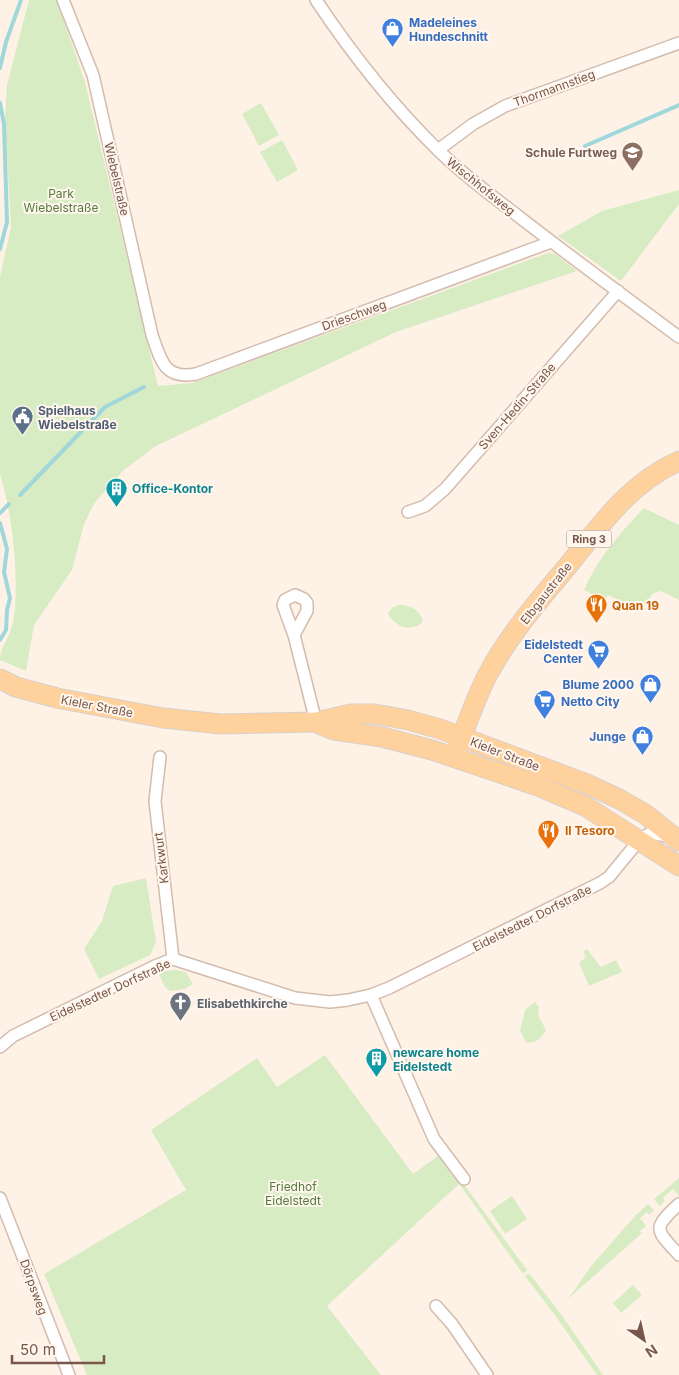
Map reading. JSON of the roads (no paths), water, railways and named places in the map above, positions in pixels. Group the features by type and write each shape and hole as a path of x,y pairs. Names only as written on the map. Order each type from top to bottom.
{"main road":[{"name":"Elbgaustraße","path":"455,758 481,687 495,661 515,632 555,580 624,498 649,478 679,461"},
{"name":"Kieler Straße","path":"0,680 16,687 57,698 163,718 221,724 316,722 351,714 375,714 408,720 587,784 621,800 644,814 679,841"},
{"name":"Kieler Straße","path":"316,722 334,730 382,737 455,758 564,796 585,806 679,866"}],"street":[{"name":"Wiebelstraße","path":"63,0 93,75 152,335 161,361"},
{"name":"Wischhofsweg","path":"316,0 392,101 460,171 551,242 679,337"},
{"name":"Thormannstieg","path":"438,150 472,124 505,106 679,44"},
{"name":"Drieschweg","path":"161,361 174,373 187,376 196,374 551,242"},
{"name":"Sven-Hedin-Straße","path":"408,512 425,506 445,489 618,291"},
{"path":"294,635 316,722"},
{"name":"Karkwurt","path":"160,757 155,801 173,959"},
{"path":"638,840 651,833 664,835 679,841"},
{"name":"Eidelstedter Dorfstraße","path":"0,1047 13,1036 173,959 295,998 330,1002 371,995 446,962 600,883 609,877 638,840"},
{"path":"371,995 434,1139 464,1179"},
{"name":"Dörpsweg","path":"0,1198 69,1375"},
{"path":"679,1204 660,1222 662,1236 679,1255"},
{"path":"436,1306 452,1324 487,1375"}],"waterway":[{"path":"0,68 6,42 21,0"},
{"path":"0,103 4,124 7,222 0,249"},
{"path":"585,146 679,105"},
{"path":"20,495 105,407 144,387"},
{"path":"0,513 9,504"},
{"path":"0,523 7,549 4,572 10,598 6,630 0,640"}],"place":[{"name":"Madeleines Hundeschnitt","path":"393,48"},
{"name":"Schule Furtweg","path":"633,171"},
{"name":"Spielhaus Wiebelstraße","path":"22,436"},
{"name":"Office-Kontor","path":"116,507"},
{"name":"Quan 19","path":"596,624"},
{"name":"Eidelstedt Center","path":"599,670"},
{"name":"Blume 2000","path":"650,703"},
{"name":"Netto City","path":"545,720"},
{"name":"Junge","path":"642,755"},
{"name":"Il Tesoro","path":"549,849"},
{"name":"Elisabethkirche","path":"181,1022"},
{"name":"newcare home Eidelstedt","path":"377,1078"}],"park label":[{"name":"Park Wiebelstraße","path":"61,200"},
{"name":"Friedhof Eidelstedt","path":"293,1193"}]}
